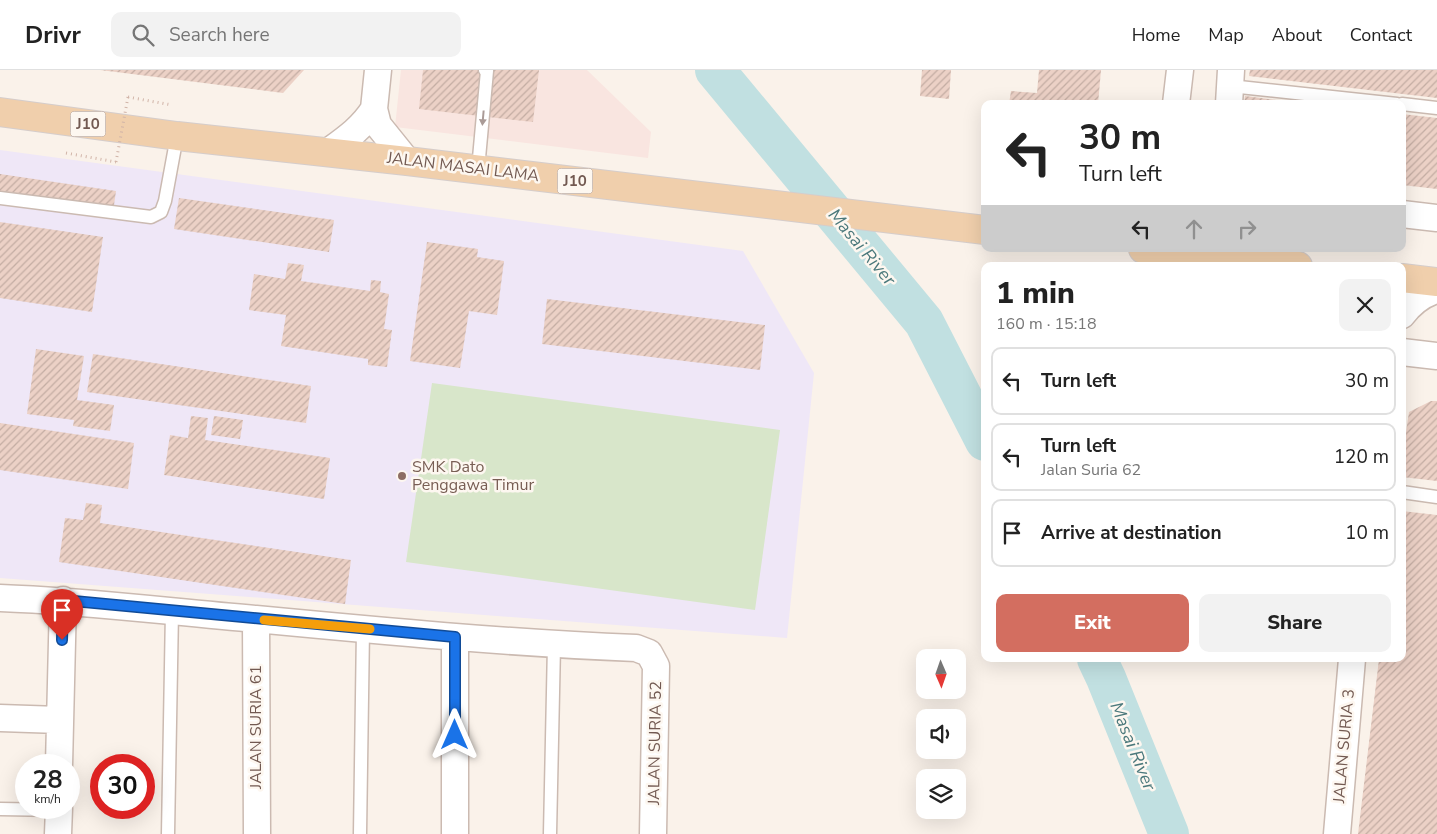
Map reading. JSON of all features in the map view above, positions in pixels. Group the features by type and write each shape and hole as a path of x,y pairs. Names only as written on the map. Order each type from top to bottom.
{"main road":[{"name":"JALAN MASAI LAMA","path":"0,112 177,136 478,169 981,230"},
{"path":"1179,252 1264,262"},
{"path":"1406,278 1437,282"}],"street":[{"path":"378,70 374,109 378,125 407,161"},
{"path":"1176,100 1180,70"},
{"path":"328,152 356,132 374,109"},
{"path":"1406,214 1437,218"},
{"path":"1406,310 1426,293 1437,290"},
{"path":"1406,352 1437,356"},
{"path":"0,598 63,600 256,620 554,645"},
{"path":"59,754 63,600"},
{"name":"JALAN SURIA 61","path":"256,620 257,834"},
{"path":"455,637 455,834"},
{"name":"JALAN SURIA 52","path":"554,645 636,648 649,653 656,666 653,834"},
{"name":"JALAN SURIA 3","path":"1337,834 1352,662"},
{"path":"0,718 59,720"}],"lane":[{"path":"478,169 486,70"},
{"path":"1230,86 1360,100"},
{"path":"1406,104 1437,108"},
{"path":"0,198 151,217 161,212 165,202 177,136"},
{"path":"1406,493 1437,497"},
{"path":"168,834 172,611"},
{"path":"360,834 363,628"},
{"path":"550,834 554,645"},
{"path":"0,809 15,811"}],"path":[{"path":"66,153 116,162 128,97 172,105"}],"shaded area":[{"path":"401,70 587,70 651,132 648,158 395,127"},
{"name":"SMK Dato Penggawa Timur","path":"0,150 743,251 814,373 787,638 0,578"}],"green space":[{"path":"432,383 780,430 755,610 406,562"}],"building":[{"path":"100,70 304,70 283,93"},
{"path":"423,70 539,70 533,122 419,109"},
{"path":"922,70 951,70 949,99 920,96"},
{"path":"1039,70 1101,70 1098,100 1010,100 1011,91 1037,93"},
{"path":"1250,70 1437,70 1437,98 1249,76"},
{"path":"1245,96 1276,100 1244,100"},
{"path":"1406,114 1437,118 1437,189 1406,185"},
{"path":"0,174 116,191 113,212 0,195"},
{"path":"179,198 334,220 329,252 174,229"},
{"path":"0,222 103,237 92,312 0,298"},
{"path":"427,242 478,249 477,257 504,261 497,315 469,311 460,368 410,361"},
{"path":"288,263 304,265 301,281 370,291 371,280 381,281 380,292 389,294 384,329 392,330 387,367 368,365 368,359 281,346 286,315 249,310 254,274 285,279"},
{"path":"547,299 765,325 760,370 542,344"},
{"path":"36,349 84,356 77,400 114,405 110,431 73,426 74,420 27,414"},
{"path":"93,354 311,386 306,423 87,392"},
{"path":"1431,401 1437,401 1437,481 1406,477 1406,432 1409,412"},
{"path":"191,416 208,418 205,440 330,458 324,499 164,475 170,435 188,438"},
{"path":"214,416 243,420 240,439 211,435"},
{"path":"0,423 134,443 128,489 0,470"},
{"path":"86,503 102,505 100,523 351,560 345,604 59,562 65,518 83,520"},
{"path":"1406,511 1437,515 1437,834 1358,834 1379,662 1406,662"}],"waterway":[{"name":"Masai River","path":"715,70 924,322 981,433"},
{"name":"Masai River","path":"1098,662 1169,834"}],"slow traffic":[{"path":"264,620 370,629"}],"place":[{"name":"SMK Dato Penggawa Timur","path":"402,476"}],"route":[{"path":"62,640 63,600 256,620 455,637 455,735"}]}
